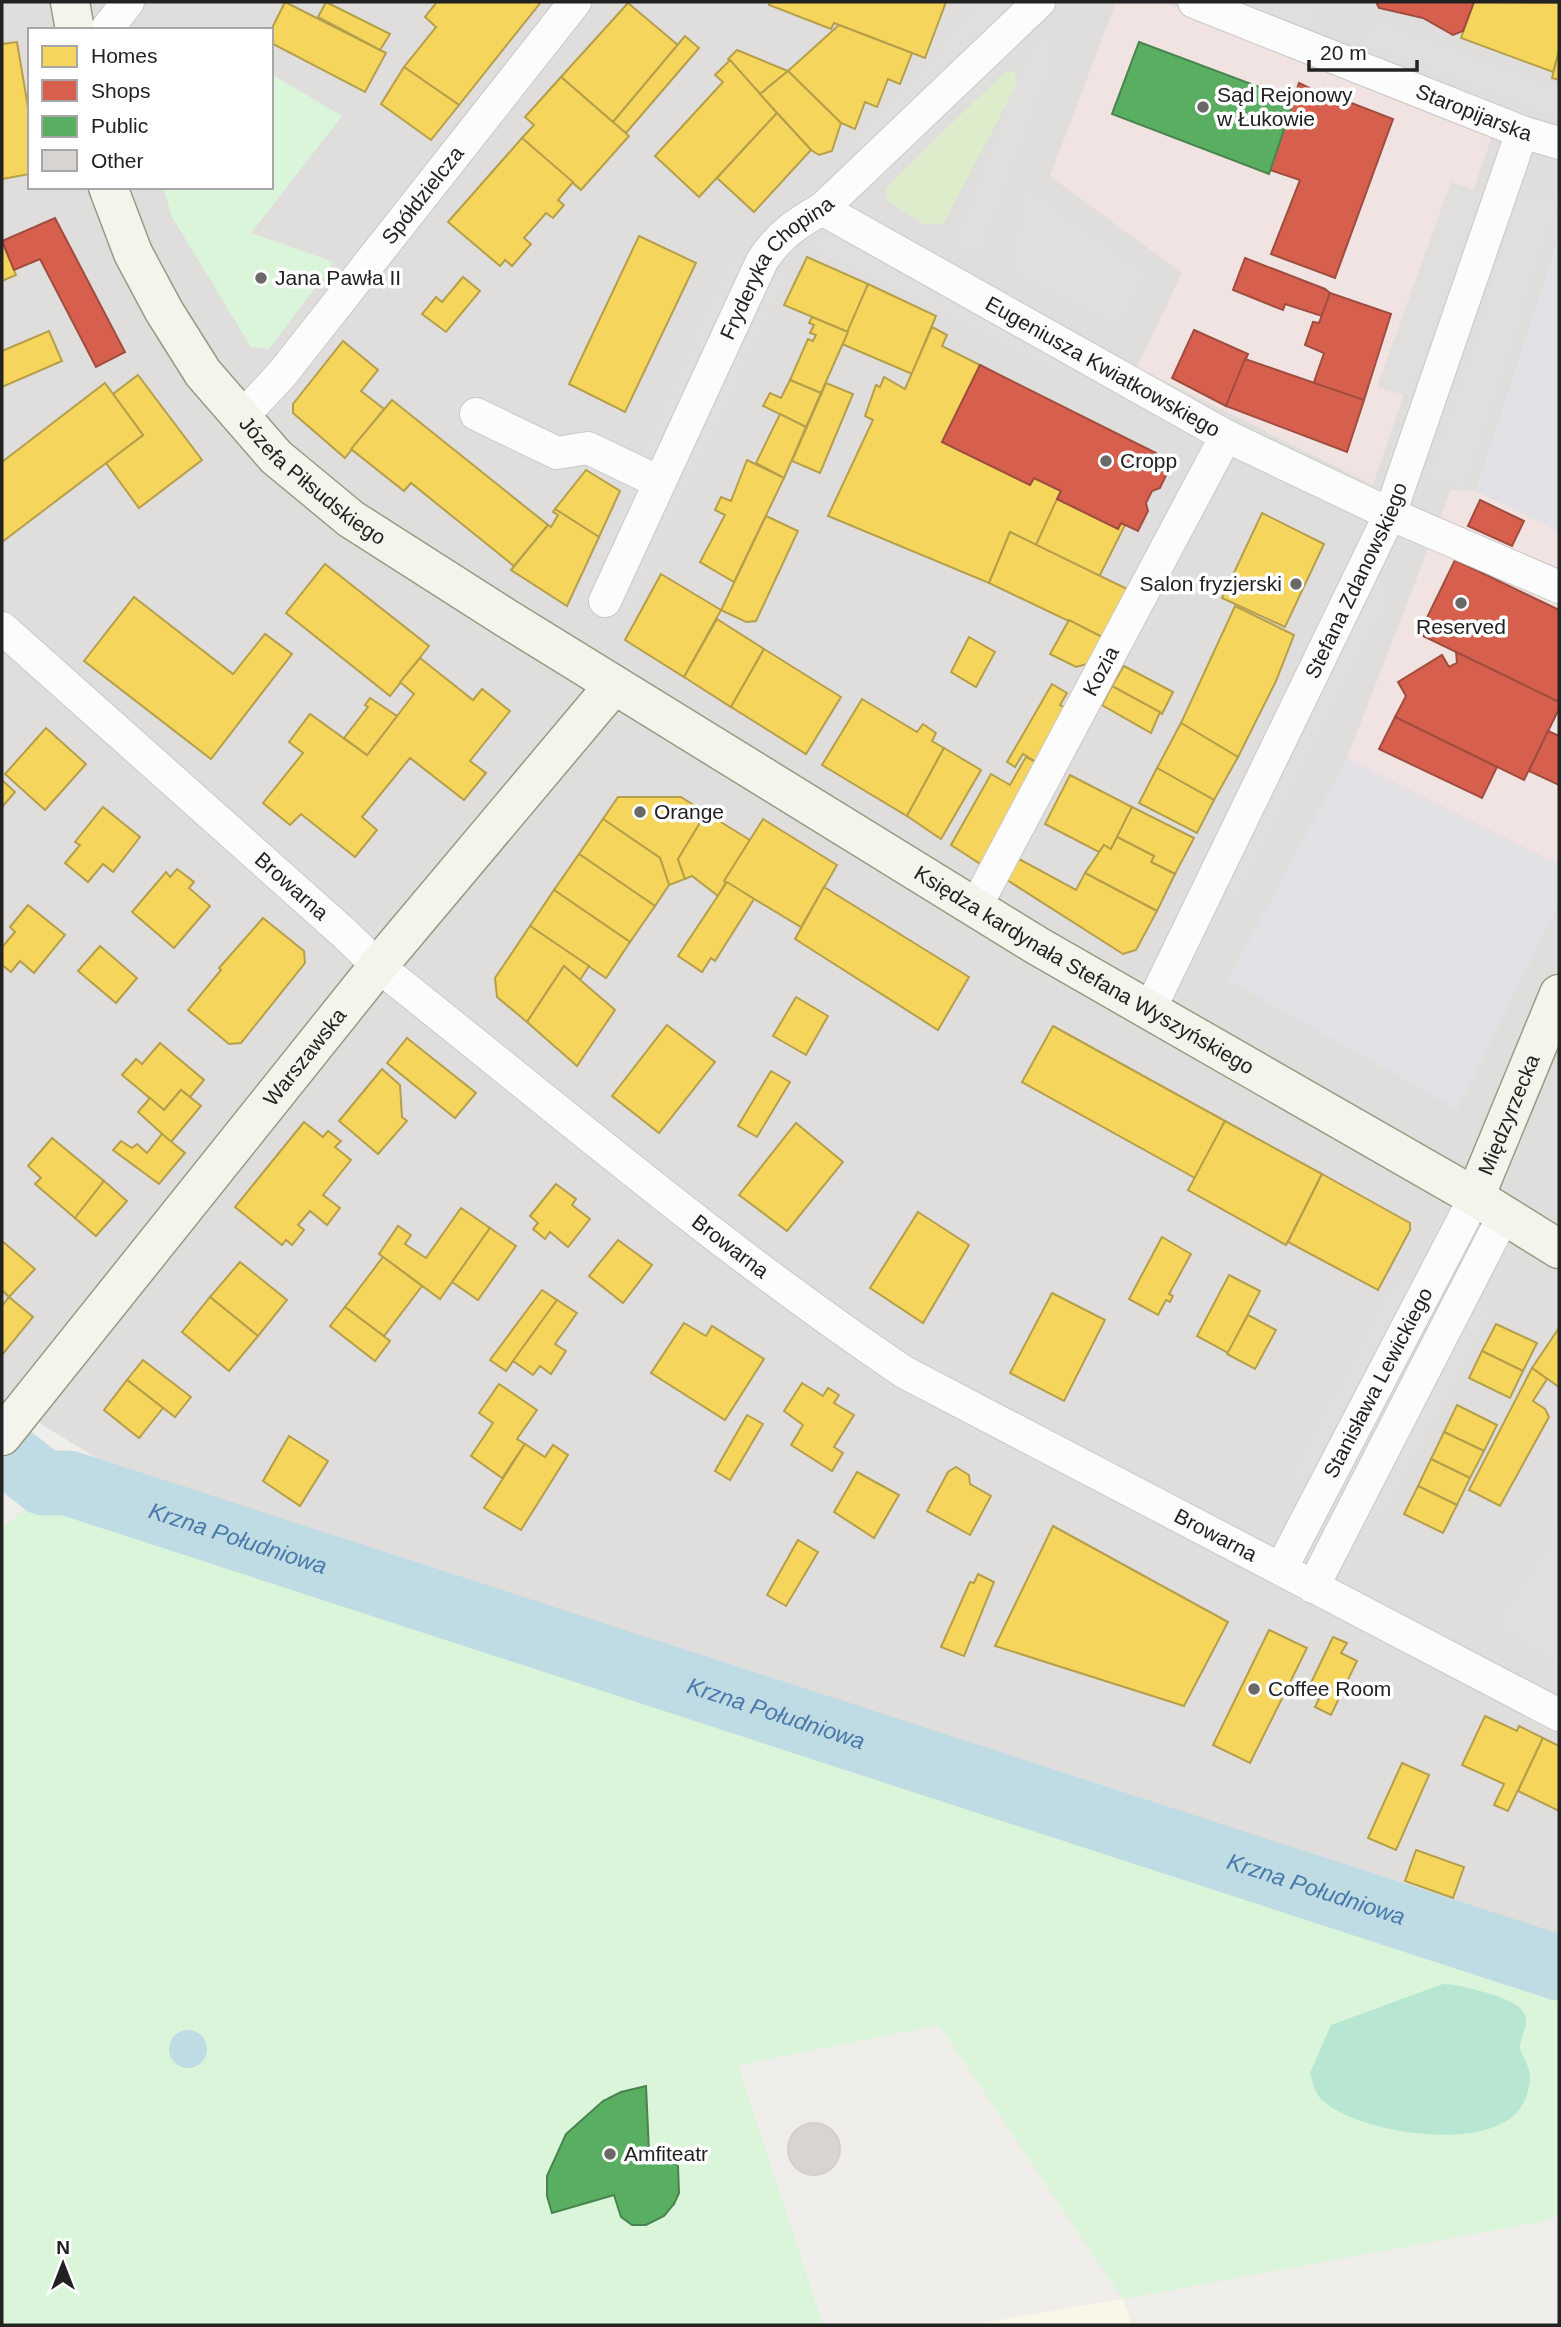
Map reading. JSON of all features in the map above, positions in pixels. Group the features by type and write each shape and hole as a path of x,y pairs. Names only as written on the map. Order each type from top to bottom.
{"main road":[{"path":"70,2 75,28"},
{"name":"Józefa Piłsudskiego","path":"109,189 133,253 164,311 203,373 240,419 276,457 351,519 614,685"},
{"name":"Księdza kardynała Stefana Wyszyńskiego","path":"614,685 1149,1011 1490,1206 1559,1249"},
{"name":"Warszawska","path":"9,1427 378,967 614,685"},
{"name":"Międzyrzecka","path":"1490,1206 1559,994"}],"street":[{"path":"108,28 128,2"},
{"name":"Spółdzielcza","path":"240,419 282,374 575,2"},
{"name":"Fryderyka Chopina","path":"605,601 762,261 773,243 794,224 822,209 1039,2"},
{"name":"Staropijarska","path":"1194,2 1522,132 1559,143"},
{"name":"Stefana Zdanowskiego","path":"1149,1011 1390,514 1522,132"},
{"name":"Eugeniusza Kwiatkowskiego","path":"822,209 1226,436 1390,514 1559,587"},
{"path":"476,414 557,453 588,448 659,482"},
{"name":"Kozia","path":"976,906 1226,436"},
{"name":"Browarna","path":"2,628 344,933 378,967 671,1202 821,1316 904,1372 1559,1715"},
{"name":"Stanisława Lewickiego","path":"1281,1569 1490,1206"},
{"name":"Stanisława Lewickiego","path":"1313,1587 1490,1206"}],"shaded area":[{"path":"2,2 1559,2 1559,1941 134,1481 2,1400"},
{"path":"973,2 1014,2 1008,13 866,153 853,138 913,80 973,12"},
{"path":"1116,2 1163,2 1493,133 1373,485 1137,367 1182,273 1050,176"},
{"path":"1239,2 1315,2 1308,27"},
{"path":"1035,12 1045,26 1050,66 979,254 954,246 1016,86 1044,28 884,179 874,168"},
{"path":"1375,21 1559,90 1559,117 1366,45"},
{"path":"1451,182 1480,192 1408,396 1377,387"},
{"path":"1026,188 1145,275 1117,326 1013,270"},
{"path":"1521,196 1558,197 1465,490 1430,479"},
{"path":"820,233 1111,379 1104,395 813,249"},
{"path":"1559,235 1559,531 1476,491"},
{"path":"729,264 747,273 596,603 580,592"},
{"path":"769,265 788,275 622,622 606,612"},
{"path":"1451,490 1476,491 1559,531 1559,865 1347,758"},
{"path":"1385,555 1390,596 1231,909 1223,879"},
{"path":"1347,758 1559,865 1559,904 1457,1109 1228,980"},
{"path":"1426,1276 1327,1470 1289,1484 1391,1285"},
{"path":"1492,1306 1388,1511 1351,1521 1457,1314"},
{"path":"1559,1530 1559,1662 1497,1626"},
{"path":"1123,2299 1132,2325 971,2325"}],"green space":[{"path":"1015,71 1016,86 943,224 924,224 887,201 886,190 893,180 1005,72"},
{"path":"273,75 342,116 251,233 334,262 269,349 251,347 172,217 164,189 273,189"},
{"path":"33,1502 1559,1986 1559,2215 1540,2222 1123,2299 939,2025 738,2065 823,2325 2,2325 2,1528"},
{"path":"1443,1984 1461,1986 1508,2000 1525,2014 1526,2023 1520,2046 1529,2070 1530,2083 1516,2114 1493,2127 1470,2133 1416,2133 1363,2122 1340,2112 1320,2098 1310,2073 1331,2025"}],"water":[{"path":"188,2030 201,2036 207,2049 201,2062 188,2068 175,2062 169,2049 175,2036"}],"building: Homes":[{"path":"285,2 386,53 365,92 273,44 272,28"},
{"path":"326,2 390,34 380,50 318,17"},
{"path":"437,2 541,2 459,105 404,67 436,27 425,17"},
{"path":"770,2 946,2 925,58 834,23 831,29 769,5"},
{"path":"1474,2 1559,3 1559,51 1553,72 1461,38"},
{"path":"628,3 678,45 613,122 561,77"},
{"path":"839,25 912,53 900,84 888,79 877,107 865,102 855,129 841,123 788,71"},
{"path":"685,36 699,48 626,133 613,122"},
{"path":"17,42 28,107 28,174 2,179 2,44"},
{"path":"737,50 788,71 760,94 728,59"},
{"path":"1559,51 1559,80 1552,78"},
{"path":"730,60 777,113 699,197 655,156 723,82 715,75"},
{"path":"404,67 459,105 431,140 381,104"},
{"path":"788,71 841,123 832,151 819,155 811,150 760,94"},
{"path":"561,77 629,136 581,190 522,138 534,125 525,117"},
{"path":"777,113 811,150 754,212 717,178"},
{"path":"522,138 573,182 558,200 564,205 553,218 546,213 524,238 531,244 512,266 505,260 500,266 448,222"},
{"path":"639,236 696,263 625,412 569,384"},
{"path":"2,241 16,275 2,281"},
{"path":"807,257 868,284 848,332 784,305"},
{"path":"463,277 480,291 446,332 422,314 436,297 442,302"},
{"path":"868,284 936,316 912,374 842,344"},
{"path":"812,317 848,332 821,393 790,380 808,339 813,341 816,335 810,333 814,325 809,323"},
{"path":"932,327 947,335 942,346 980,365 942,442 1030,485 1034,478 1061,491 1036,545 1010,532 989,583 828,516 873,420 865,416 876,385 880,387 884,377 905,389"},
{"path":"49,331 62,361 2,387 2,351"},
{"path":"343,341 378,370 361,391 384,409 345,458 293,413 293,404"},
{"path":"138,375 202,460 139,508 106,463 143,435 113,394"},
{"path":"790,380 821,393 806,427 763,406 770,393 781,398"},
{"path":"105,383 143,435 2,542 2,462"},
{"path":"826,383 853,394 820,473 792,461"},
{"path":"392,400 548,525 514,566 411,483 404,491 351,449"},
{"path":"780,414 806,427 784,478 756,463"},
{"path":"747,460 784,478 734,582 700,562 725,515 715,510 721,497 731,501"},
{"path":"586,470 620,491 599,537 555,509"},
{"path":"1057,499 1118,529 1121,523 1125,525 1099,577 1036,545"},
{"path":"555,509 599,537 567,606 511,570 548,525 551,527 558,515 553,512"},
{"path":"1262,513 1324,544 1285,627 1222,598"},
{"path":"766,516 798,531 756,621 746,622 721,610"},
{"path":"1010,532 1127,589 1102,637 989,583"},
{"path":"325,564 429,646 390,696 286,613"},
{"path":"661,574 721,610 684,677 625,640"},
{"path":"134,597 233,674 265,634 292,654 211,759 84,661"},
{"path":"1235,606 1294,635 1276,681 1238,757 1181,723"},
{"path":"717,619 764,649 731,707 684,677"},
{"path":"1069,620 1102,637 1087,664 1076,667 1050,654"},
{"path":"969,637 995,652 976,687 951,672"},
{"path":"764,649 841,697 806,754 731,707"},
{"path":"420,658 473,700 482,689 510,711 470,761 486,773 464,800 410,758 362,817 377,830 355,857 301,814 290,825 263,803 303,753 289,742 310,714 367,755 414,694 400,682"},
{"path":"1124,666 1173,692 1162,714 1112,686"},
{"path":"1052,684 1067,693 1060,705 1066,708 1036,762 1023,754 1015,767 1007,762"},
{"path":"1112,686 1160,712 1151,733 1102,705"},
{"path":"370,698 397,716 367,755 344,738 368,707 365,705"},
{"path":"862,699 917,732 923,724 936,733 932,741 944,748 907,816 822,765"},
{"path":"1181,723 1238,757 1214,800 1157,768"},
{"path":"46,728 86,764 45,810 5,774"},
{"path":"944,748 981,770 941,839 907,816"},
{"path":"1026,757 1036,762 982,865 951,845 991,774 1010,785"},
{"path":"1157,768 1214,800 1197,833 1139,803"},
{"path":"1070,775 1132,807 1111,849 1104,845 1099,852 1045,824"},
{"path":"2,780 15,792 2,807"},
{"path":"618,797 681,797 706,813 678,859 685,879 669,885 660,858 603,819"},
{"path":"103,807 140,837 113,872 103,864 88,882 65,863 80,845 75,842"},
{"path":"1132,807 1194,838 1175,874 1151,862 1154,856 1117,837"},
{"path":"706,813 750,840 718,896 692,876 685,879 678,859"},
{"path":"603,819 660,858 669,885 655,906 579,854"},
{"path":"763,819 837,865 801,927 724,881"},
{"path":"1117,837 1154,856 1151,862 1175,874 1157,911 1085,873 1104,845 1111,849"},
{"path":"579,854 655,906 630,942 554,890"},
{"path":"1019,859 1076,890 1085,873 1157,911 1136,950 1123,954 1007,880"},
{"path":"177,869 194,882 189,888 210,906 174,948 132,912 166,872 170,877"},
{"path":"727,882 754,899 715,961 711,958 702,972 678,956"},
{"path":"824,887 969,977 938,1030 795,939"},
{"path":"554,890 630,942 606,978 530,926"},
{"path":"28,905 65,935 34,973 20,961 11,972 2,965 2,947 15,932 10,927"},
{"path":"263,918 304,951 305,963 241,1043 229,1044 188,1010 221,970 219,968"},
{"path":"530,926 589,966 580,980 564,966 527,1022 497,997 495,978"},
{"path":"100,946 137,978 116,1003 78,971"},
{"path":"564,966 615,1010 577,1066 527,1022"},
{"path":"796,997 828,1016 806,1055 773,1036"},
{"path":"667,1025 715,1062 659,1133 612,1096"},
{"path":"1053,1026 1225,1121 1195,1178 1022,1082"},
{"path":"407,1038 476,1093 455,1118 387,1063"},
{"path":"160,1043 204,1080 190,1097 181,1090 164,1110 122,1075 136,1059 142,1064"},
{"path":"382,1069 400,1085 402,1117 407,1121 378,1154 339,1121"},
{"path":"771,1071 790,1082 757,1137 738,1126"},
{"path":"181,1090 201,1106 171,1142 138,1112 150,1098 164,1110"},
{"path":"1225,1121 1322,1174 1286,1245 1188,1190"},
{"path":"304,1122 323,1137 328,1131 341,1141 335,1147 351,1160 323,1195 340,1208 327,1225 310,1211 298,1225 304,1230 292,1245 286,1240 282,1245 235,1207"},
{"path":"796,1123 843,1162 787,1231 739,1195"},
{"path":"162,1134 185,1153 159,1184 113,1150 121,1141 132,1148 137,1144 147,1153"},
{"path":"52,1138 104,1181 75,1218 35,1184 41,1178 28,1166"},
{"path":"1322,1174 1410,1223 1410,1230 1378,1290 1288,1242"},
{"path":"104,1181 127,1201 96,1236 75,1218"},
{"path":"556,1184 576,1199 572,1205 590,1219 568,1247 550,1232 545,1239 533,1229 538,1223 530,1216"},
{"path":"461,1208 490,1228 440,1299 379,1254 398,1226 411,1235 405,1244 426,1258"},
{"path":"918,1212 969,1245 923,1323 870,1288"},
{"path":"490,1228 516,1246 478,1300 452,1282"},
{"path":"1162,1237 1191,1254 1169,1294 1173,1296 1170,1302 1166,1300 1158,1315 1129,1299"},
{"path":"618,1240 652,1265 623,1303 589,1276"},
{"path":"2,1241 35,1269 9,1297 2,1290"},
{"path":"383,1257 422,1286 384,1336 345,1307"},
{"path":"240,1262 287,1300 258,1336 210,1297"},
{"path":"1229,1275 1260,1291 1228,1353 1197,1336"},
{"path":"542,1290 557,1300 506,1371 490,1360"},
{"path":"1052,1293 1105,1320 1064,1401 1010,1373"},
{"path":"9,1297 33,1317 2,1355 2,1306"},
{"path":"210,1297 258,1336 229,1371 182,1332"},
{"path":"557,1300 577,1313 555,1344 566,1351 551,1374 540,1366 533,1375 513,1361"},
{"path":"345,1307 390,1341 375,1361 330,1326"},
{"path":"1248,1315 1276,1330 1255,1369 1227,1354"},
{"path":"684,1323 706,1336 712,1326 764,1359 725,1420 651,1373"},
{"path":"1496,1324 1537,1343 1523,1371 1482,1351"},
{"path":"1559,1328 1559,1387 1532,1368"},
{"path":"1482,1351 1523,1371 1510,1398 1469,1378"},
{"path":"143,1360 191,1397 175,1417 127,1380"},
{"path":"1532,1368 1547,1379 1533,1401 1545,1409 1549,1417 1500,1506 1469,1490"},
{"path":"127,1380 163,1408 139,1438 104,1410"},
{"path":"802,1383 823,1396 828,1388 839,1395 834,1403 854,1415 834,1447 843,1453 832,1471 791,1445 803,1425 784,1411"},
{"path":"499,1384 537,1410 517,1439 525,1444 502,1478 471,1456 493,1423 479,1413"},
{"path":"1457,1405 1497,1425 1484,1451 1444,1432"},
{"path":"747,1415 763,1424 730,1480 715,1471"},
{"path":"1444,1432 1484,1451 1470,1478 1431,1459"},
{"path":"289,1436 328,1461 300,1506 263,1481"},
{"path":"525,1444 545,1457 553,1445 568,1455 521,1530 484,1508"},
{"path":"1431,1459 1470,1478 1457,1505 1418,1486"},
{"path":"956,1467 969,1475 970,1484 991,1496 970,1535 927,1511 948,1472"},
{"path":"857,1472 899,1495 874,1538 834,1512"},
{"path":"1418,1486 1457,1505 1443,1533 1404,1514"},
{"path":"1053,1526 1228,1622 1184,1706 995,1646"},
{"path":"798,1540 818,1552 786,1606 767,1595"},
{"path":"978,1574 994,1582 964,1656 941,1647 970,1582 974,1583"},
{"path":"1269,1630 1307,1648 1250,1763 1213,1745"},
{"path":"1333,1637 1347,1643 1341,1653 1357,1661 1331,1715 1315,1707 1320,1697 1307,1691"},
{"path":"1485,1716 1517,1731 1519,1726 1543,1738 1508,1811 1494,1805 1504,1784 1462,1765"},
{"path":"1543,1738 1559,1746 1559,1811 1518,1791"},
{"path":"1402,1763 1429,1775 1396,1850 1368,1838"},
{"path":"1416,1850 1464,1867 1453,1898 1405,1881"}],"building: Shops":[{"path":"1376,2 1474,2 1463,31 1453,35 1423,18 1379,8"},
{"path":"1299,83 1330,98 1331,95 1393,119 1335,278 1271,254 1300,180 1270,170"},
{"path":"55,218 125,352 96,367 40,259 14,270 2,241"},
{"path":"1245,258 1325,289 1330,293 1322,316 1285,304 1283,310 1233,290"},
{"path":"1330,293 1391,314 1364,400 1313,385 1324,353 1305,345 1313,322 1319,323"},
{"path":"1194,330 1248,354 1226,406 1172,378"},
{"path":"1245,359 1364,400 1347,452 1226,406"},
{"path":"980,365 1156,453 1154,459 1170,467 1160,488 1152,491 1146,503 1148,511 1138,531 1121,523 1118,529 1057,499 1061,491 1034,478 1030,485 942,442"},
{"path":"1480,500 1524,521 1512,546 1468,526"},
{"path":"1455,560 1559,610 1559,702 1419,634"},
{"path":"1456,652 1559,702 1559,709 1524,780 1395,717 1406,696 1398,682 1442,655 1449,667 1457,663"},
{"path":"1395,717 1497,767 1482,798 1379,749"},
{"path":"1548,731 1559,736 1559,785 1529,771"}],"building: Public":[{"name":"Sąd Rejonowy w Łukowie","path":"1139,42 1294,100 1269,174 1112,114"},
{"name":"Amfiteatr","path":"646,2086 649,2152 658,2151 678,2166 679,2193 674,2204 664,2216 646,2225 632,2225 621,2217 614,2195 552,2213 547,2196 547,2176 566,2134 603,2101 621,2092"}],"building: Other":[{"path":"814,2123 824,2125 832,2131 838,2139 838,2159 832,2167 824,2173 814,2175 804,2173 796,2167 790,2159 788,2149 790,2139 796,2131 804,2125"}],"waterway":[{"name":"Krzna Południowa","path":"2,1450 44,1483 68,1483 1559,1968"}],"place":[{"name":"Sąd Rejonowy w Łukowie","path":"1203,107"},
{"name":"Jana Pawła II","path":"261,278"},
{"name":"Cropp","path":"1106,461"},
{"name":"Salon fryzjerski","path":"1296,584"},
{"name":"Reserved","path":"1461,603"},
{"name":"Orange","path":"640,812"},
{"name":"Coffee Room","path":"1254,1689"},
{"name":"Amfiteatr","path":"610,2154"}]}
